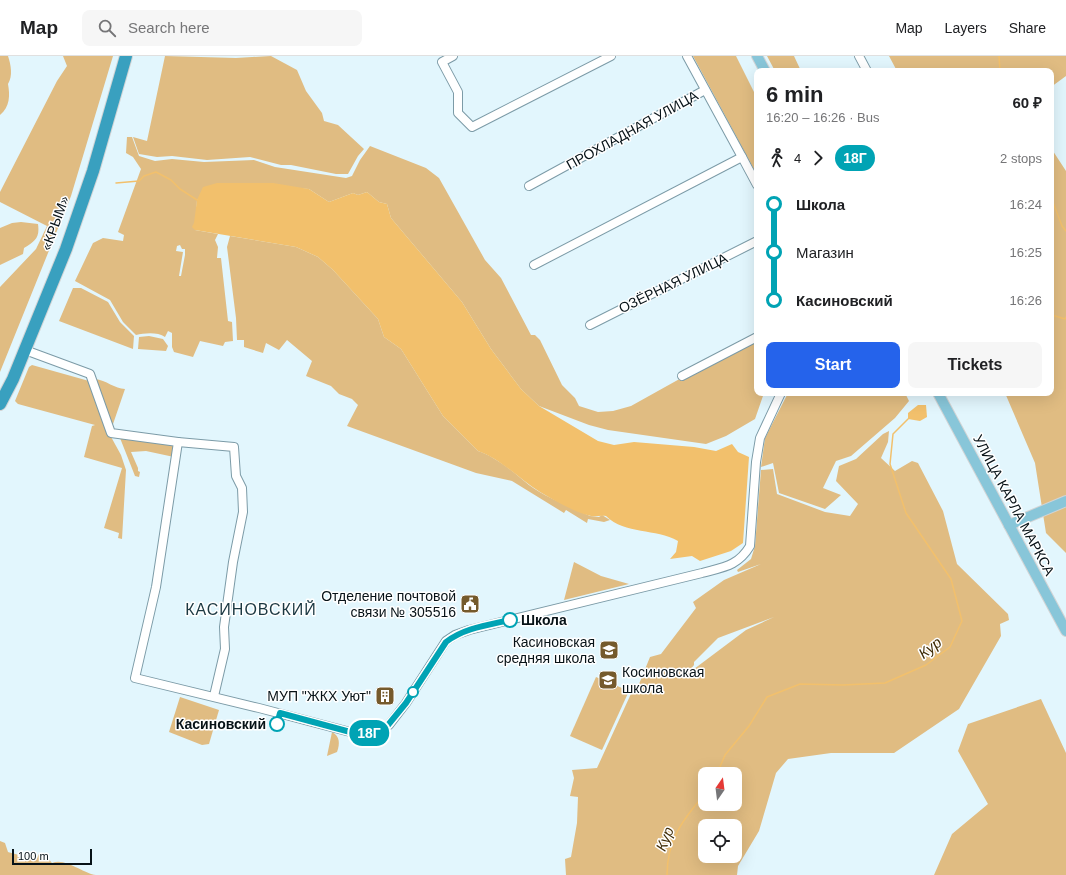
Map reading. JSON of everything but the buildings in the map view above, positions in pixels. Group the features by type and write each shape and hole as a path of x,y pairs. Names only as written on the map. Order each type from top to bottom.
{"highway":[{"name":"«КРЫМ»","path":"0,395 39,308 75,215 109,108 122,56"},
{"path":"0,404 66,249 91,178 126,56"}],"main road":[{"path":"757,56 763,68"},
{"name":"УЛИЦА КАРЛА МАРКСА","path":"940,396 1066,630"},
{"path":"1009,525 1066,501"}],"street":[{"path":"453,56 442,62 458,92 458,114 472,127 611,56"},
{"path":"687,56 754,179"},
{"path":"859,56 865,68"},
{"name":"ПРОХЛАДНАЯ УЛИЦА","path":"529,186 705,90"},
{"path":"534,265 593,236 742,157"},
{"name":"ОЗЁРНАЯ УЛИЦА","path":"590,325 754,243"},
{"path":"682,376 754,339"},
{"path":"24,350 90,374 111,433 178,442 234,447 236,476 242,488 243,512 234,555 224,627 225,649 214,696"},
{"path":"178,442 156,587 135,678 214,696 354,733 373,733 388,725 406,703 446,642 455,635 492,624 735,564 744,556 750,546 756,462 760,438 780,396"}],"shaded area":[{"path":"0,56 8,56 11,78 8,84 9,92 7,105 0,115"},
{"path":"63,56 113,56 71,196 0,372 0,287 36,249 47,226 0,202 0,192 57,81 67,66"},
{"path":"165,56 236,58 271,56 297,70 306,91 322,113 324,121 338,125 364,149 358,156 348,174 336,174 291,165 281,165 250,157 207,160 172,156 157,157 139,154 133,137 147,141"},
{"path":"693,56 736,56 754,92 754,169"},
{"path":"767,56 794,56 800,68 773,68"},
{"path":"889,56 1066,56 1066,76 1054,85 1054,68 895,68"},
{"path":"127,137 132,137 139,156 155,161 172,159 204,162 254,160 275,167 346,178 352,176 360,160 370,146 426,168 439,178 485,260 501,278 531,335 535,335 540,340 562,385 575,398 579,406 598,412 613,411 631,406 701,367 754,340 754,396 763,396 755,419 726,436 706,444 608,430 589,425 539,406 521,389 491,349 462,302 391,218 387,204 379,202 367,192 358,195 353,193 329,202 309,189 218,183 197,200 195,230 218,234 215,240 218,247 217,258 221,258 228,321 232,322 233,341 225,342 223,346 200,341 193,357 174,352 172,347 172,333 168,331 165,337 159,334 151,333 136,335 123,322 110,300 75,281 93,243 103,238 123,241 124,235 118,232 141,169 133,157 126,153","holes":["180,245 182,249 185,249 181,276 179,276 183,252 176,251 177,246"]},
{"path":"1054,153 1066,171 1066,553 1046,533 1035,463 1006,396 1054,396"},
{"path":"217,183 273,183 309,189 329,202 353,193 358,195 367,192 379,202 387,204 391,218 462,302 491,349 521,389 539,406 598,441 614,445 634,442 694,447 716,451 732,444 738,452 749,457 743,543 731,551 700,561 692,556 670,559 676,552 678,541 660,534 622,526 606,516 591,516 571,509 540,492 502,464 478,451 443,416 401,349 384,337 378,319 333,270 318,257 296,247 195,230 192,227 194,223 197,200 203,187"},
{"path":"21,222 38,224 36,239 24,248 23,254 0,265 0,228 12,223"},
{"path":"230,236 296,247 318,257 333,270 378,319 384,337 401,349 443,416 478,451 498,461 536,490 551,498 590,516 599,517 602,515 610,520 604,522 588,519 587,523 566,510 564,513 512,481 476,473 347,426 358,405 352,399 339,394 331,386 306,376 312,361 287,340 279,350 266,343 263,353 244,347 244,340 237,340 236,318 227,247"},
{"path":"73,288 81,288 108,302 120,322 134,336 133,349 59,321"},
{"path":"149,336 163,339 168,346 166,351 138,349 139,337"},
{"path":"32,365 89,381 107,431 106,433 110,435 121,455 126,470 122,539 118,538 119,533 104,528 122,468 84,457 92,426 95,425 18,404 15,401 29,367"},
{"path":"95,379 121,389 125,389 112,427"},
{"path":"786,396 906,396 909,401 895,418 851,456 836,461 823,488 841,495 825,509 779,493 773,463 761,467 765,438"},
{"path":"918,405 926,405 927,417 920,421 908,419 908,413"},
{"path":"889,431 888,442 881,458 895,471 912,461 918,463 943,511 957,564 1008,614 1009,620 1000,624 1001,636 959,709 894,753 831,753 788,759 776,773 759,831 742,859 742,819 698,819 698,863 740,863 737,875 566,875 565,859 571,857 577,823 578,797 570,796 574,778 572,770 597,768 635,685 639,684 650,657 661,654 696,608 693,602 724,580 761,564 738,572 737,570 751,559 755,546 761,470 773,469 777,494 825,512 850,516 858,504 836,481 839,466 856,459 883,434","holes":["774,617 746,630 686,675 694,665 694,662 718,638"]},
{"path":"120,438 176,446 174,457 146,451 131,452 138,471 140,472 139,477 135,476"},
{"path":"574,562 601,576 629,584 564,600"},
{"path":"596,677 629,691 602,750 570,736"},
{"path":"180,697 219,710 209,744 202,745 169,732"},
{"path":"1041,699 1066,753 1066,875 934,875 952,834 988,804 958,751 968,724"},
{"path":"332,732 339,740 339,746 337,752 327,756"},
{"path":"0,841 5,843 8,852 31,857 34,854 37,858 39,854 45,855 52,863 63,862 96,875 0,875"}],"waterway":[{"name":"Кур","path":"999,56 1000,68"},
{"path":"116,183 139,181 144,176 156,172 171,180 180,189 197,200"},
{"name":"Кур","path":"1054,205 1062,226 1066,231"},
{"name":"Кур","path":"1054,316 1065,319 1066,317"},
{"name":"Кур","path":"720,767 725,755 749,726 767,697 800,684 843,685 885,683 926,665 950,647 962,621 951,579 906,513 890,464 893,434 908,419"},
{"name":"Кур","path":"667,875 668,862 673,841 683,821 698,802"}],"bus line":[{"name":"18Г","path":"277,724 280,713 342,731 354,733 373,733 388,725 406,703 446,642 455,635 469,630 510,620"}],"place":[{"name":"Отделение почтовой связи № 305516","path":"470,604"},
{"name":"Школа","path":"510,620"},
{"name":"Касиновская средняя школа","path":"609,650"},
{"name":"Косиновская школа","path":"608,680"},
{"name":"МУП \"ЖКХ Уют\"","path":"385,696"},
{"name":"Касиновский","path":"277,724"}],"district":[{"name":"КАСИНОВСКИЙ","path":"251,609"}]}
